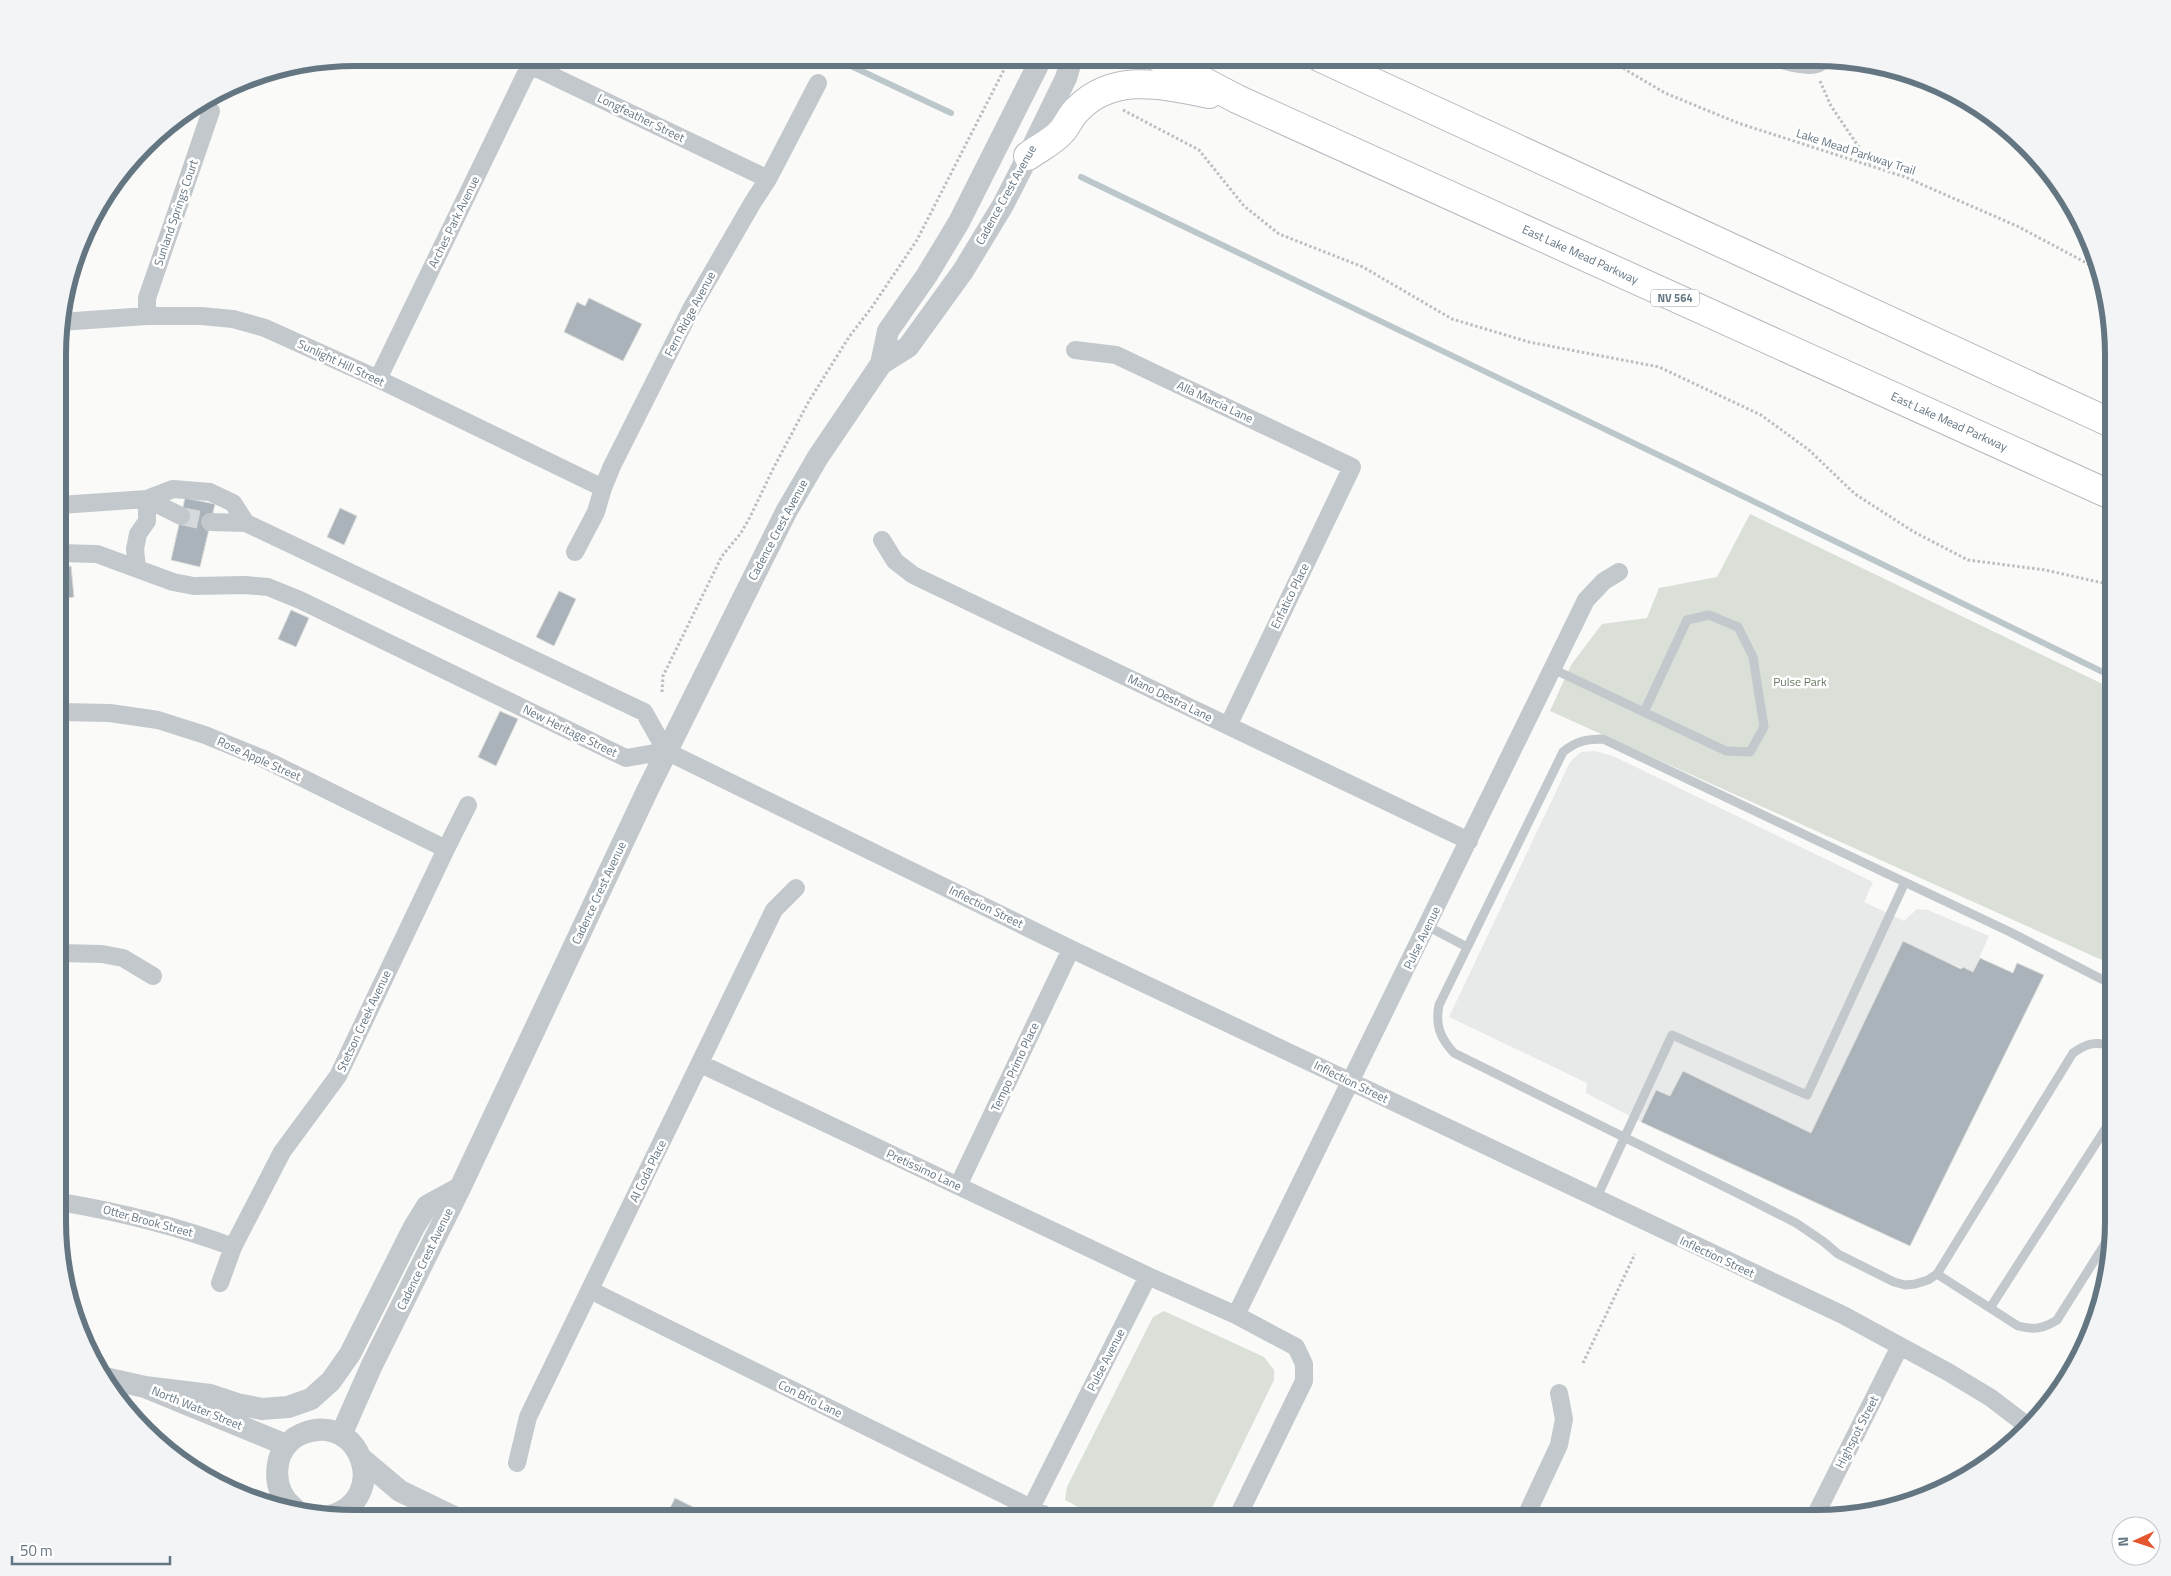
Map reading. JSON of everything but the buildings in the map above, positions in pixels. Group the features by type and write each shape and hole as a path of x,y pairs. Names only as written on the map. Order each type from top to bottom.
{"main road":[{"name":"East Lake Mead Parkway","path":"1174,66 1236,99 2105,492"},
{"path":"1339,66 2105,420"},
{"path":"1028,156 1061,132 1076,110 1095,95 1115,86 1148,84 1236,99"}],"street":[{"name":"Arches Park Avenue","path":"378,380 520,66"},
{"name":"Longfeather Street","path":"532,66 768,179"},
{"name":"Cadence Crest Avenue","path":"882,364 888,331 927,275 959,222 1037,66"},
{"name":"Cadence Crest Avenue","path":"341,1435 372,1365 460,1188 666,751 786,512 818,457 882,364 908,348 962,271 1003,205 1066,78 1070,66"},
{"name":"Fern Ridge Avenue","path":"575,552 596,512 603,488 691,310 768,179 818,83"},
{"name":"Sunland Springs Court","path":"147,316 147,298 211,111"},
{"name":"Sunlight Hill Street","path":"69,321 147,316 201,316 233,319 265,328 603,488"},
{"name":"Alla Marcia Lane","path":"1075,350 1116,355 1352,467"},
{"name":"Enfatico Place","path":"1228,726 1352,467"},
{"path":"66,505 147,499 173,489 210,492 232,503 246,522"},
{"path":"147,499 181,516"},
{"path":"137,568 135,549 138,534 147,521 147,499"},
{"path":"210,522 246,522 644,712 666,751"},
{"name":"Mano Destra Lane","path":"882,540 895,561 914,575 1469,841"},
{"name":"New Heritage Street","path":"66,553 97,554 156,577 194,586 245,585 268,587 300,600 626,758 666,751"},
{"name":"Pulse Avenue","path":"1236,1315 1586,600 1604,581 1620,572"},
{"name":"Rose Apple Street","path":"66,712 110,713 158,720 205,735 266,760 446,849"},
{"name":"Inflection Street","path":"666,751 1071,948 1842,1315 1948,1372 1991,1398 2023,1422"},
{"name":"Stetson Creek Avenue","path":"220,1282 234,1247 282,1152 338,1076 468,805"},
{"name":"Al Coda Place","path":"517,1463 528,1417 701,1064 774,910 796,888"},
{"name":"Tempo Primo Place","path":"958,1186 1071,948"},
{"path":"66,953 102,954 123,958 153,976"},
{"name":"Pretissimo Lane","path":"701,1064 1148,1276"},
{"path":"145,1387 210,1394 237,1404 262,1409 288,1407 311,1399 331,1381 350,1354 414,1227 427,1206 460,1188"},
{"name":"Otter Brook Street","path":"66,1203 114,1211 172,1226 234,1247"},
{"path":"1148,1276 1236,1315 1296,1347 1304,1364 1304,1381 1241,1510"},
{"name":"Pulse Avenue","path":"1031,1508 1148,1276"},
{"name":"Con Brio Lane","path":"590,1290 1031,1508"},
{"name":"Highspot Street","path":"1818,1510 1900,1346"},
{"name":"North Water Street","path":"114,1380 145,1387 286,1445"},
{"path":"1529,1510 1559,1445 1564,1419 1559,1393"},
{"path":"286,1501 279,1488 276,1474 279,1459 286,1445 298,1436 312,1430 326,1430 341,1435 350,1441 362,1459 400,1491 439,1510"},
{"path":"348,1510 358,1496 364,1478 362,1459"},
{"path":"1031,1508 1035,1510"}],"lane":[{"path":"1787,66 1812,70 1822,66"},
{"path":"1553,668 1644,712 1726,751 1750,752 1764,727 1753,657 1738,627 1709,615 1687,620 1644,712"},
{"path":"2105,981 2010,932 1603,739 1587,739 1572,744 1563,752 1439,1005 1437,1024 1445,1043 1454,1053 1796,1224 1824,1242 1838,1254 1894,1282 1905,1285 1928,1280 1937,1274 2073,1053 2086,1044 2099,1042 2105,1044"},
{"path":"1596,1199 1672,1034 1807,1095 1906,882"},
{"path":"1427,926 1467,947"},
{"path":"1990,1308 2105,1129"},
{"path":"1937,1274 2018,1326 2033,1330 2045,1328 2057,1320 2102,1255"}],"path":[{"path":"662,692 663,676 722,556 741,533 814,393 849,337 877,300 917,240 1006,66"},
{"name":"Lake Mead Parkway Trail","path":"1621,66 1665,93 1738,123 1905,177 2017,226 2090,265"},
{"path":"1816,68 1830,106 1871,166"},
{"path":"1095,95 1199,150 1244,206 1279,234 1363,267 1452,319 1529,342 1659,367 1761,415 1809,450 1855,494 1914,532 1968,560 2044,570 2105,585"},
{"path":"1583,1364 1635,1254"}],"shaded area":[{"path":"1595,751 1613,756 1873,882 1864,902 1904,921 1917,909 1928,910 1989,936 1973,972 1903,941 1811,1133 1683,1071 1670,1096 1656,1090 1641,1122 1586,1093 1587,1083 1449,1017 1570,762 1581,752"}],"green space":[{"name":"Pulse Park","path":"1750,514 2105,685 2105,961 1550,711 1571,665 1602,624 1647,618 1659,588 1717,577"},
{"path":"1164,1311 1264,1357 1274,1370 1274,1380 1211,1510 1084,1510 1065,1500 1067,1487 1153,1317"}],"waterway":[{"path":"851,66 951,113"},
{"path":"1081,177 1673,462 2105,673"}],"tunnel":[{"path":"181,516 210,522"}]}
